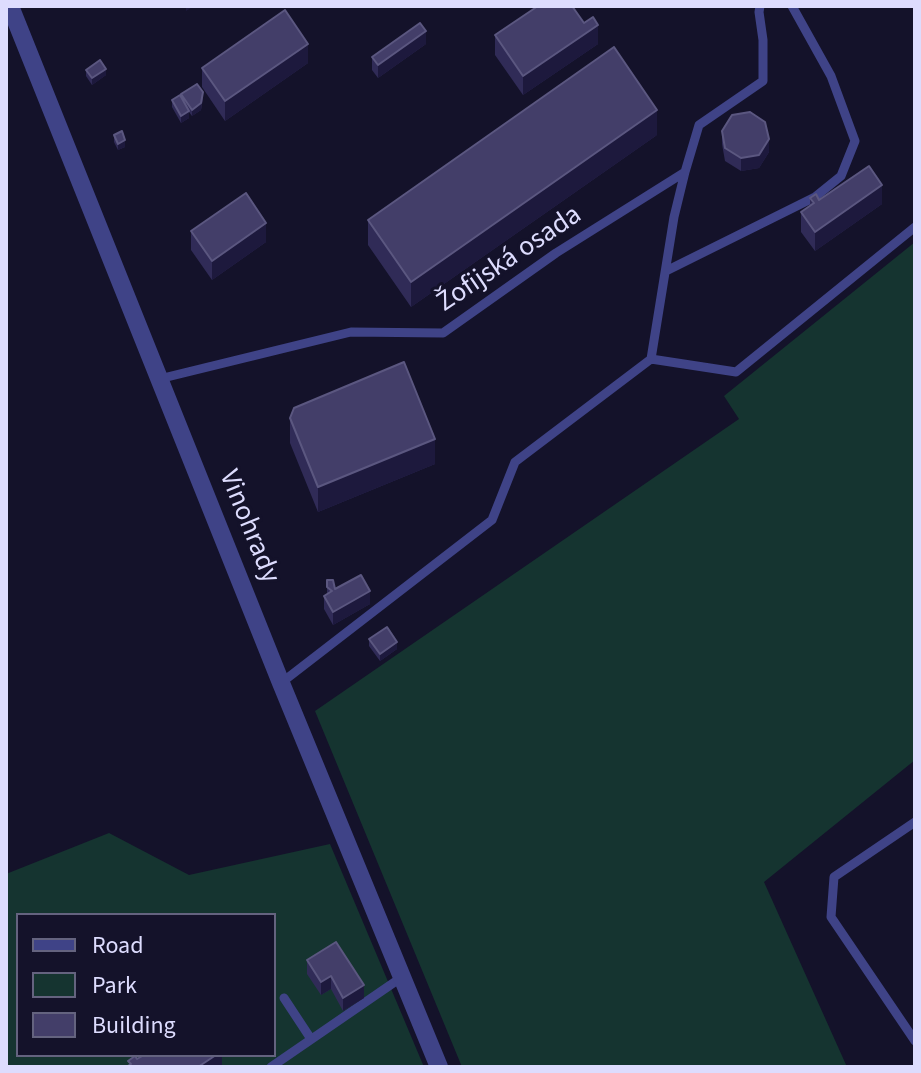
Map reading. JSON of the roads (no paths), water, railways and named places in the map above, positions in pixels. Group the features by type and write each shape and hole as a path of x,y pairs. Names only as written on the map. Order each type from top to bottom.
{"street":[{"name":"Vinohrady","path":"10,6 281,683 439,1067"}],"lane":[{"path":"281,683 492,520 515,462 651,359 674,217 699,125 763,81 760,6"},
{"path":"666,271 815,197 841,176 855,141 831,76 792,6"},
{"name":"Žofijská osada","path":"159,379 351,332 443,333 556,253 685,172"},
{"path":"651,359 736,372 915,227"},
{"path":"915,822 834,877 831,917 915,1041"},
{"path":"271,1067 402,977"},
{"path":"284,998 311,1039"}]}
